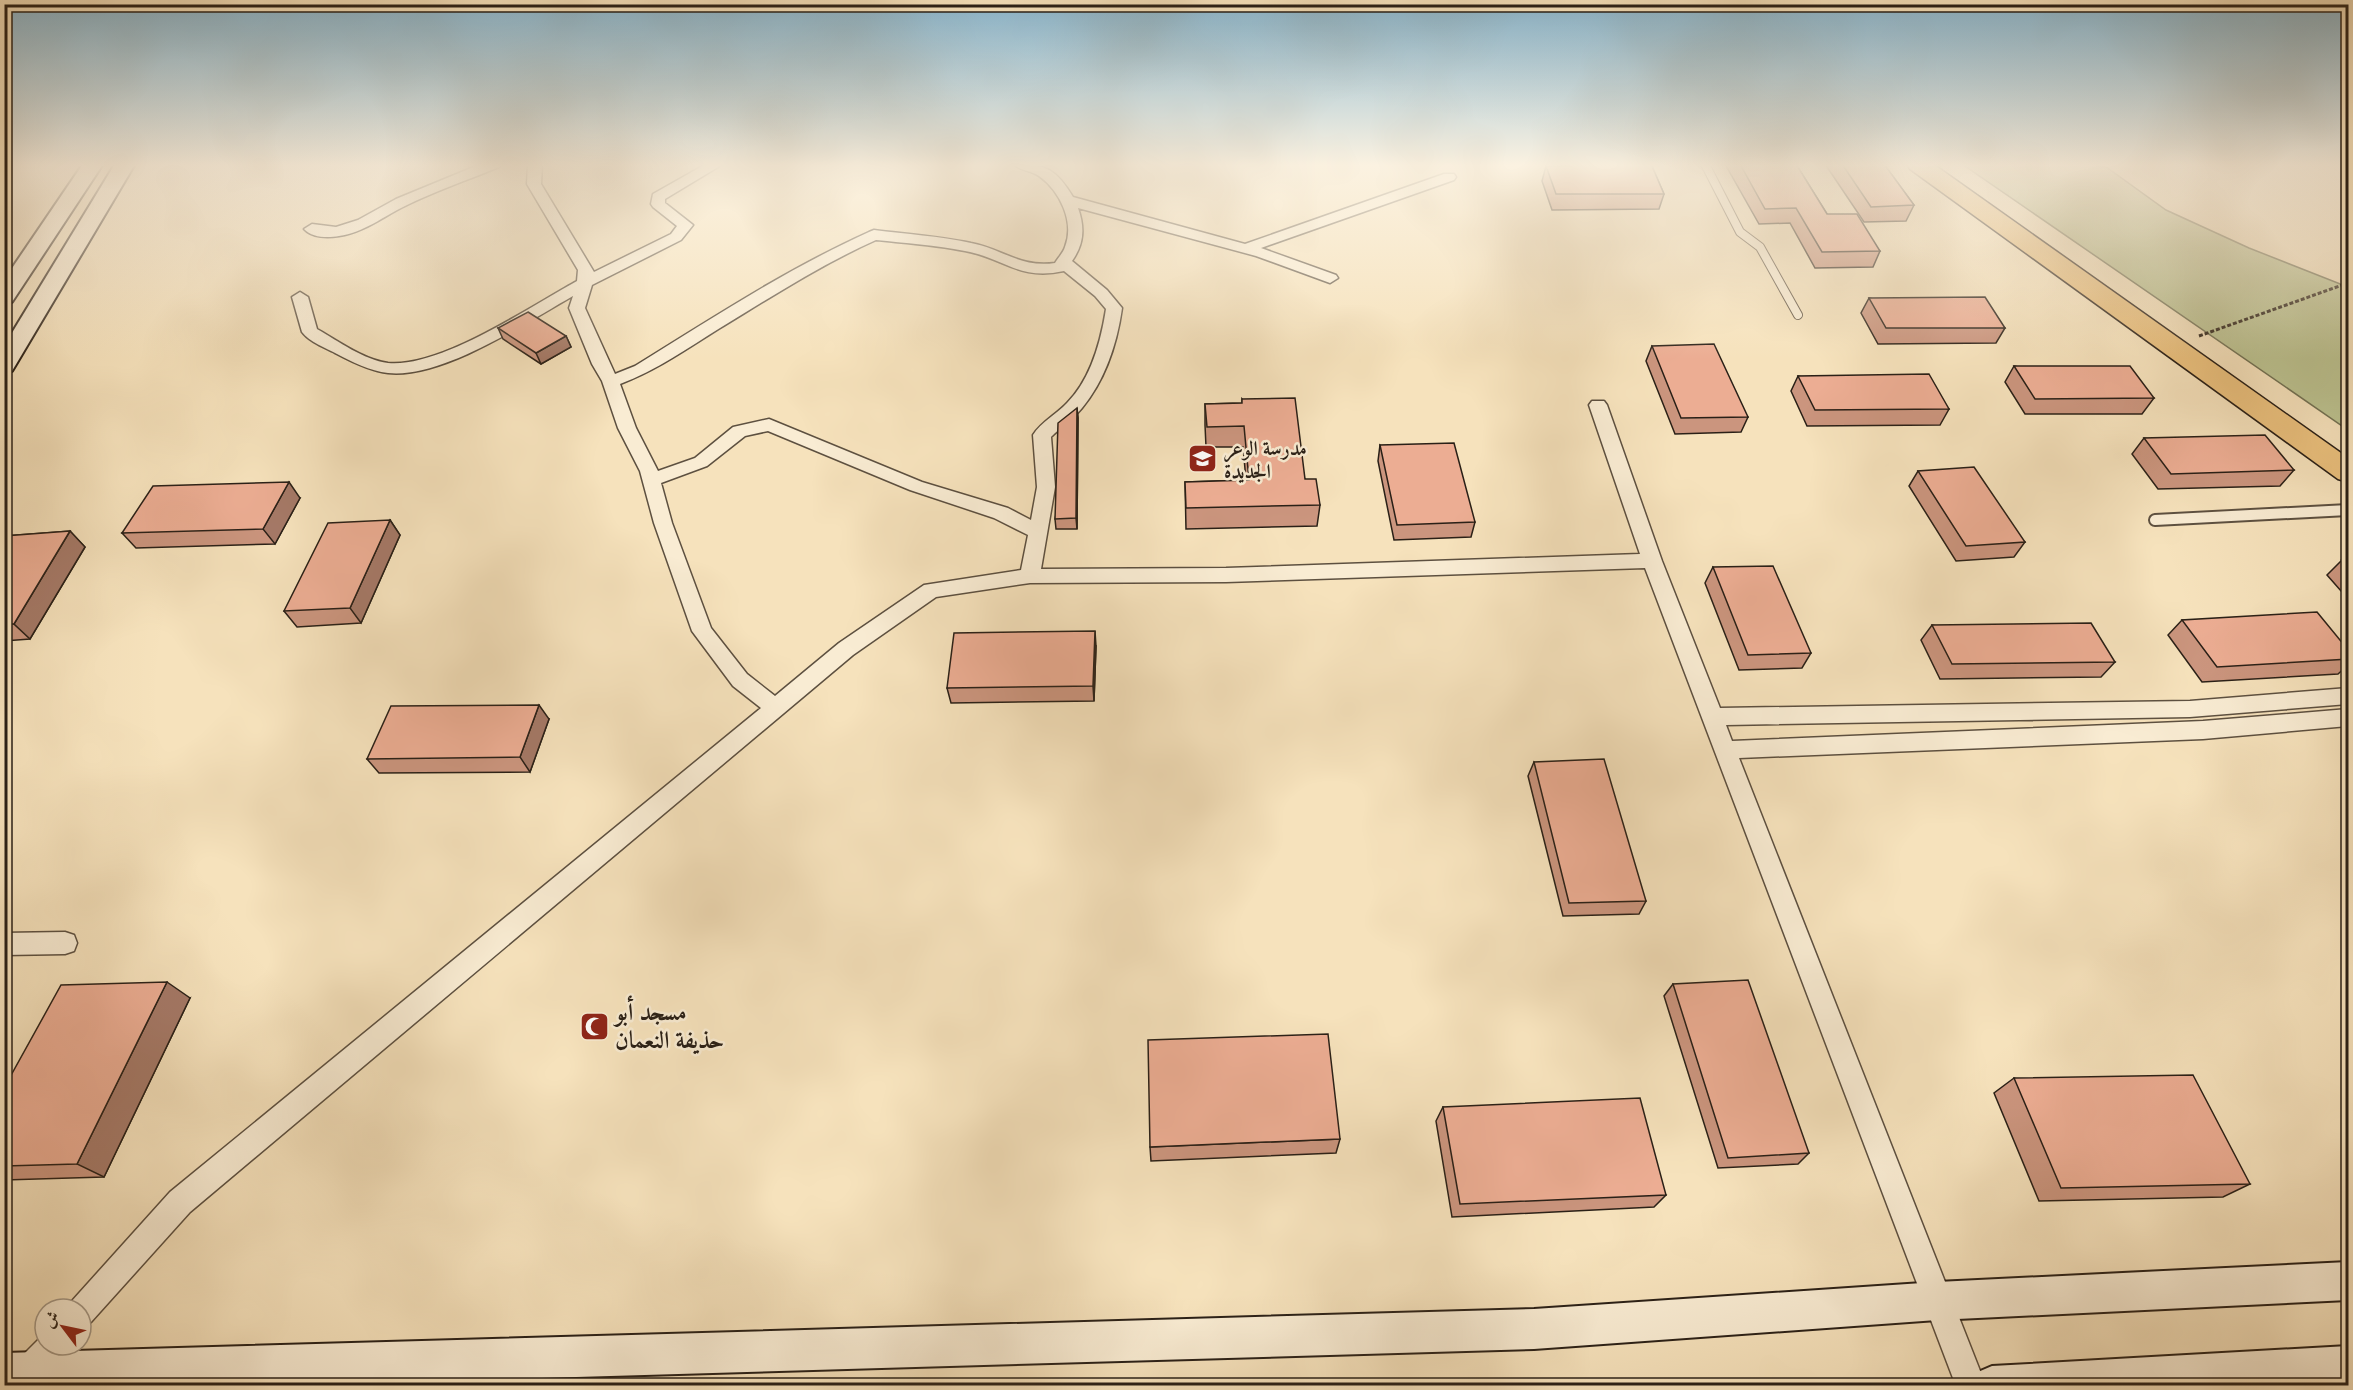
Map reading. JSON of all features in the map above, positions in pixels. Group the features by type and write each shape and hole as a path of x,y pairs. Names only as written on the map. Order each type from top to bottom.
{"main road":[{"path":"4,297 50,229"},
{"path":"4,366 86,229"},
{"path":"2009,229 2349,472"},
{"path":"2040,229 2330,430"},
{"path":"27,1364 1534,1329 1937,1301 2349,1281"},
{"path":"1992,1386 2349,1366"}],"street":[{"path":"312,229 320,232 338,232 347,229"},
{"path":"561,229 586,270 585,283 577,308 600,364 611,381 627,428 649,471 663,523 702,631 740,680 776,708"},
{"path":"300,297 310,332 347,353 389,368 405,367 439,358 503,330 585,283 675,237 682,229"},
{"path":"611,381 641,370 772,289 843,249 874,235 970,247 1018,266 1038,270 1060,267 1073,247 1075,229"},
{"path":"1172,229 1245,249 1330,278"},
{"path":"1245,249 1302,229"},
{"path":"1030,576 1046,487 1042,435 1075,405 1089,387 1111,332 1114,308 1101,293 1063,262"},
{"path":"1598,405 1652,561 1711,717 1971,1386"},
{"path":"651,480 701,462 739,431 769,425 916,486 1001,513 1039,532"},
{"path":"93,1299 180,1202 846,649 931,590 1030,576 1226,575 1652,561"},
{"path":"1711,717 2190,710 2349,696"},
{"path":"1725,750 2203,730 2349,718"},
{"path":"4,944 65,943"}],"lane":[{"path":"1738,229 1760,247 1798,315"},
{"path":"2155,520 2349,510"}],"path":[{"path":"2198,337 2349,283"}],"green space":[{"path":"2056,229 2207,229 2348,287 2348,430"}],"building":[{"path":"1808,229 1866,229 1880,251 1822,252"},
{"path":"1985,297 2005,328 1886,328 1869,298"},
{"path":"528,312 566,336 536,353 498,328"},
{"path":"1714,344 1748,417 1681,418 1652,346"},
{"path":"2014,366 2130,366 2154,398 2035,399"},
{"path":"1929,374 1949,409 1815,410 1798,376"},
{"path":"1295,398 1305,479 1316,479 1320,505 1186,508 1185,482 1249,480 1244,426 1207,427 1205,404 1242,403 1242,399"},
{"path":"1077,408 1076,518 1055,519 1058,423"},
{"path":"2265,435 2294,470 2171,474 2144,438"},
{"path":"1454,443 1475,522 1397,525 1380,445"},
{"path":"1974,467 2025,542 1966,546 1918,471"},
{"path":"289,482 263,529 122,533 153,486"},
{"path":"390,520 350,608 284,611 328,523"},
{"path":"70,531 14,624 4,624 4,536"},
{"path":"2342,560 2349,560 2349,567"},
{"path":"1773,566 1811,653 1748,655 1713,567"},
{"path":"2317,612 2349,651 2349,659 2217,667 2182,620"},
{"path":"2091,623 2115,662 1952,664 1932,625"},
{"path":"1095,631 1093,686 947,688 954,633"},
{"path":"539,705 520,757 367,759 391,706"},
{"path":"1604,759 1646,901 1569,903 1534,762"},
{"path":"1748,980 1809,1153 1728,1158 1673,984"},
{"path":"167,982 77,1164 4,1166 4,1088 61,985"},
{"path":"1328,1034 1340,1139 1150,1147 1148,1040"},
{"path":"2193,1075 2250,1184 2061,1188 2014,1078"},
{"path":"1640,1098 1666,1195 1460,1204 1443,1107"}],"place":[{"name":"مدرسة الوعر الجديدة","path":"1203,459"},
{"name":"مسجد أبو حذيفة النعمان","path":"594,1026"}]}
